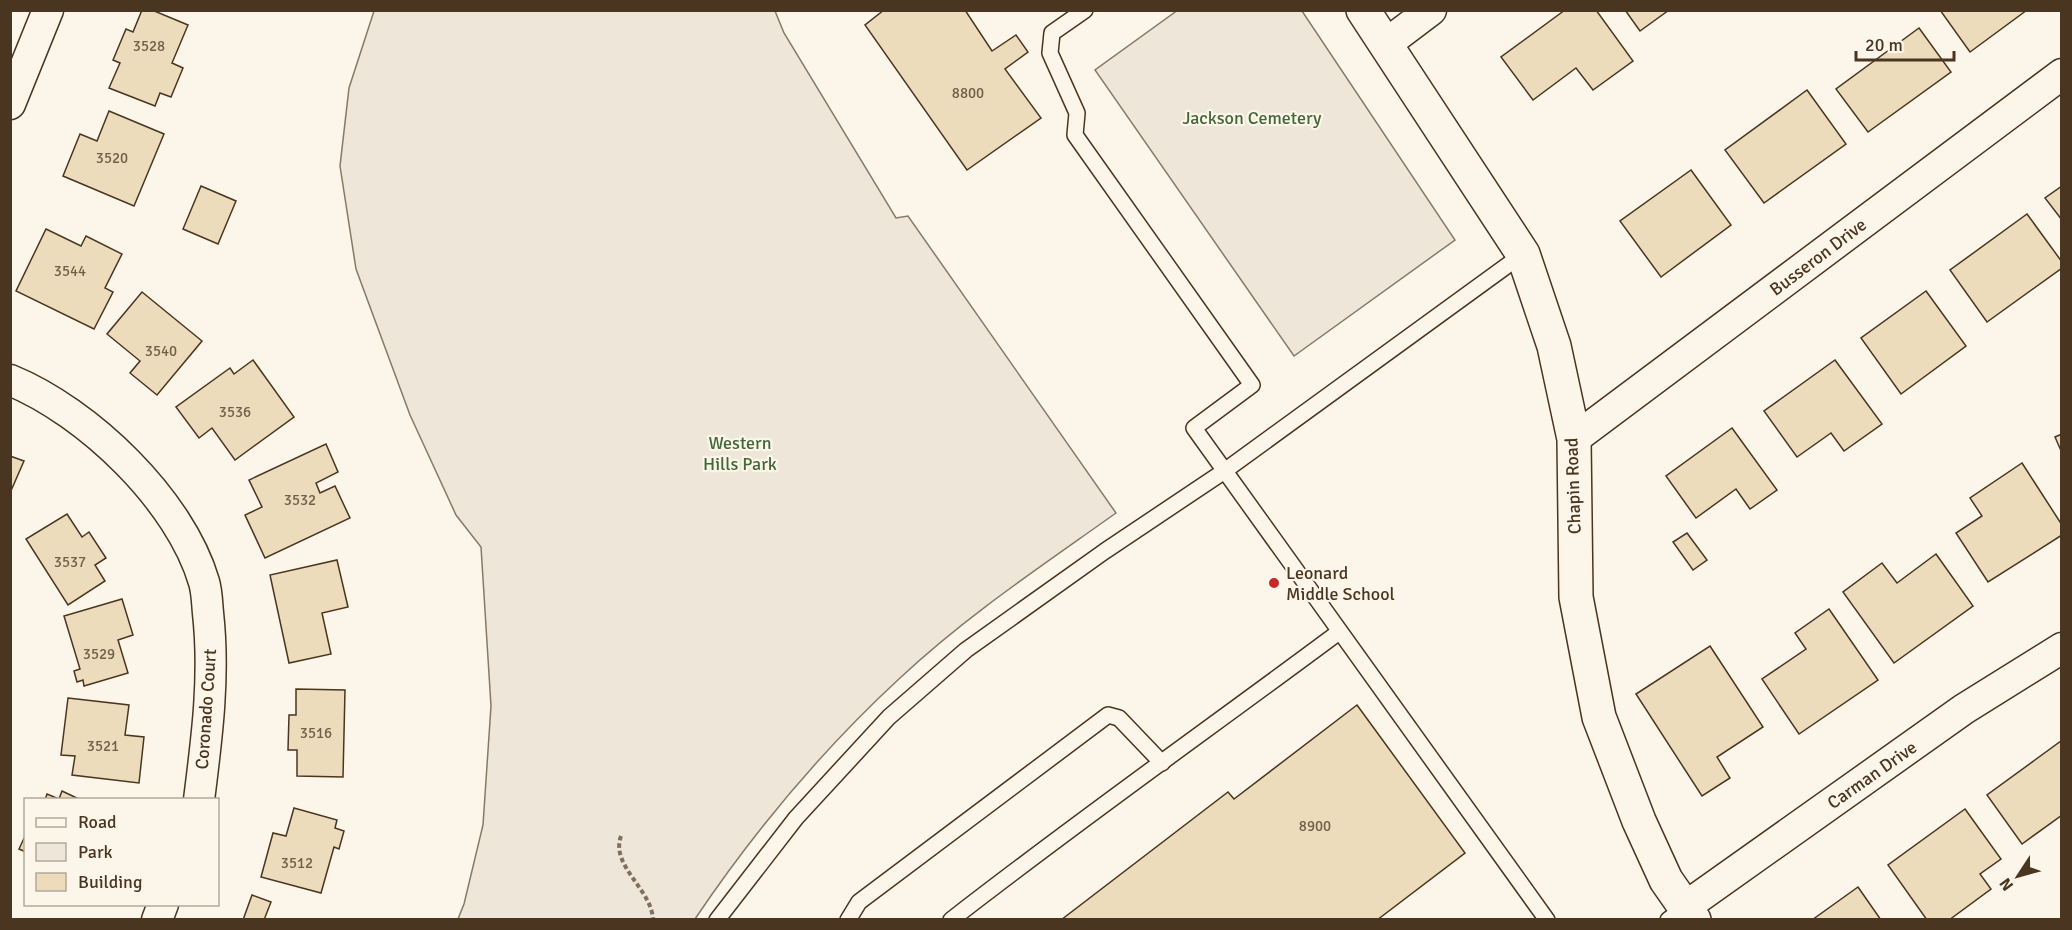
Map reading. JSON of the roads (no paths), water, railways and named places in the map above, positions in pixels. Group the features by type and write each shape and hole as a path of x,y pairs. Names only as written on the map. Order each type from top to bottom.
{"street":[{"path":"10,104 48,10"},
{"name":"Chapin Road","path":"1362,10 1522,254 1554,346 1574,439 1576,597 1599,717 1643,831 1682,915"},
{"path":"1386,44 1431,10"},
{"name":"Busseron Drive","path":"1574,439 2061,74"},
{"name":"Coronado Court","path":"10,380 32,389 111,445 151,488 182,531 204,582 213,652 209,718 199,798"},
{"name":"Carman Drive","path":"1682,915 1964,710 2061,648"}],"lane":[{"path":"1085,10 1052,33 1050,53 1077,113 1075,135 1252,385 1194,429 1546,920"},
{"path":"717,920 796,818 890,717 966,650 1105,551 1223,472 1522,254"},
{"path":"951,920 1047,845 1339,632"},
{"path":"849,920 859,902 1108,715 1119,718 1162,763"}],"place":[{"name":"Leonard Middle School","path":"1274,583"}],"park label":[{"name":"Jackson Cemetery","path":"1252,118"},
{"name":"Western Hills Park","path":"740,453"}]}
